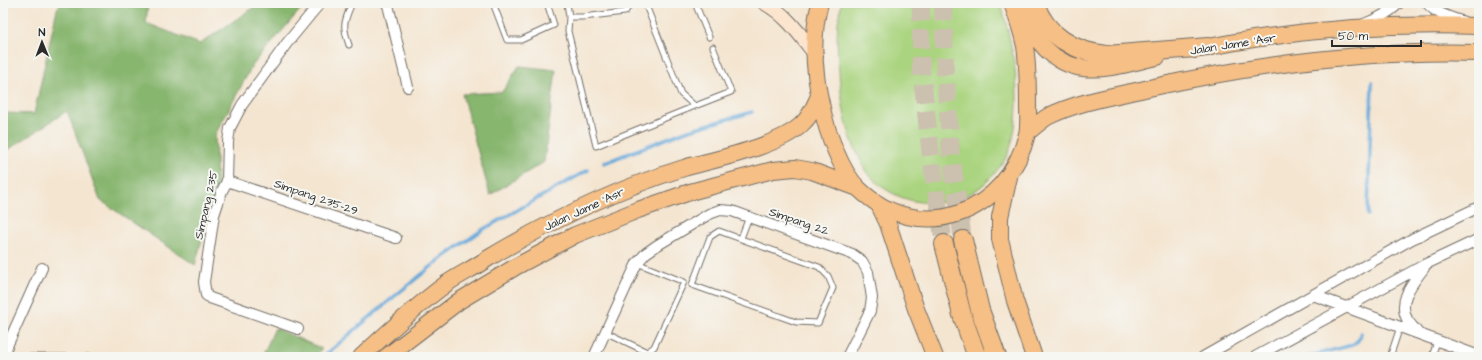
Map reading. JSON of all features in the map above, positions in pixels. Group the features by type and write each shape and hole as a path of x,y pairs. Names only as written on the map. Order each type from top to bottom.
{"highway":[{"path":"1035,3 1042,20 1050,31 1078,49 1094,54 1107,55 1208,47"},
{"path":"963,240 980,310 997,357"},
{"path":"944,244 962,315 977,357"}],"main road":[{"path":"820,3 815,33 816,71 819,96 832,145 858,188 879,205 899,214 920,219 937,219 955,215 973,208 987,198 1009,176 1018,161 1028,132 1028,83 1024,46 1012,3"},
{"name":"Jalan Jame 'Asr","path":"1020,3 1026,20 1042,45 1055,57 1064,62 1084,68 1110,67 1208,47 1278,36 1353,29 1417,26 1478,26"},
{"path":"1028,132 1046,118 1077,106 1183,80 1332,58 1390,54 1479,53"},
{"name":"Jalan Jame 'Asr","path":"361,357 390,330 446,284 507,247 568,215 630,187 682,168 757,147 794,132 811,114 819,96"},
{"name":"Jalan Jame 'Asr","path":"386,357 459,301 517,266 575,235 638,210 690,192 772,170 795,168 812,171 858,188"},
{"path":"1009,176 1000,218 1000,239 1015,301 1034,357"},
{"path":"879,205 888,224 916,309 935,357"}],"street":[{"name":"Simpang 235","path":"298,329 210,298 206,295 204,282 214,215 227,181 228,142 233,120 242,105 287,44 320,3"},
{"path":"386,3 388,5 408,87"},
{"path":"765,3 789,21 816,55"},
{"path":"1353,29 1377,19 1399,3"},
{"path":"1427,3 1446,16 1478,26"},
{"name":"Simpang 235-29","path":"227,181 396,238"},
{"path":"1203,357 1412,239 1479,207"},
{"name":"Simpang 22","path":"594,357 638,263 646,253 710,214 720,210 732,211 749,217 852,254 862,261 868,272 872,298 870,311 847,357"},
{"path":"1255,357 1426,264 1479,239"},
{"path":"1419,335 1408,321 1404,312 1404,304 1406,295 1411,285 1426,264"},
{"path":"3,355 42,268"},
{"path":"1313,294 1437,341 1467,354 1479,356"}],"lane":[{"path":"349,45 344,31 344,24 352,3"},
{"path":"493,3 507,40 521,40 554,25 547,3"},
{"path":"567,3 569,37 596,146 731,92 713,47"},
{"path":"569,17 583,18 625,12 631,3"},
{"path":"645,3 681,94 695,106"},
{"path":"695,3 709,37"},
{"path":"741,238 749,217"},
{"path":"719,231 741,238 819,267 828,276 833,288 818,323 796,322 692,285 710,237 719,231"},
{"path":"605,332 647,352 654,347 684,282 638,263"},
{"path":"1390,357 1400,327"},
{"path":"1432,357 1437,341"},
{"path":"3,355 33,357 104,357"}],"green space":[{"path":"61,3 148,3 146,23 200,44 260,3 306,3 252,66 215,135 217,186 195,265 100,200 67,111 3,153 3,113 34,114 57,9"},
{"path":"842,3 1001,3 1010,38 1016,76 1017,113 1010,149 1007,156 994,174 980,187 964,196 947,201 929,203 911,200 894,194 878,184 865,170 849,130 841,93 837,33"},
{"path":"519,66 556,70 544,162 490,195 462,94 502,92"},
{"path":"275,328 322,349 314,357 262,357"}],"waterway":[{"path":"1368,215 1372,82"},
{"path":"604,163 686,131 752,112"},
{"path":"323,357 437,262 482,230 588,170"},
{"path":"1307,357 1352,345 1358,340 1361,333"}],"tunnel":[{"path":"921,3 921,68 931,156 944,244"},
{"path":"943,3 945,70 951,155 963,240"}]}
